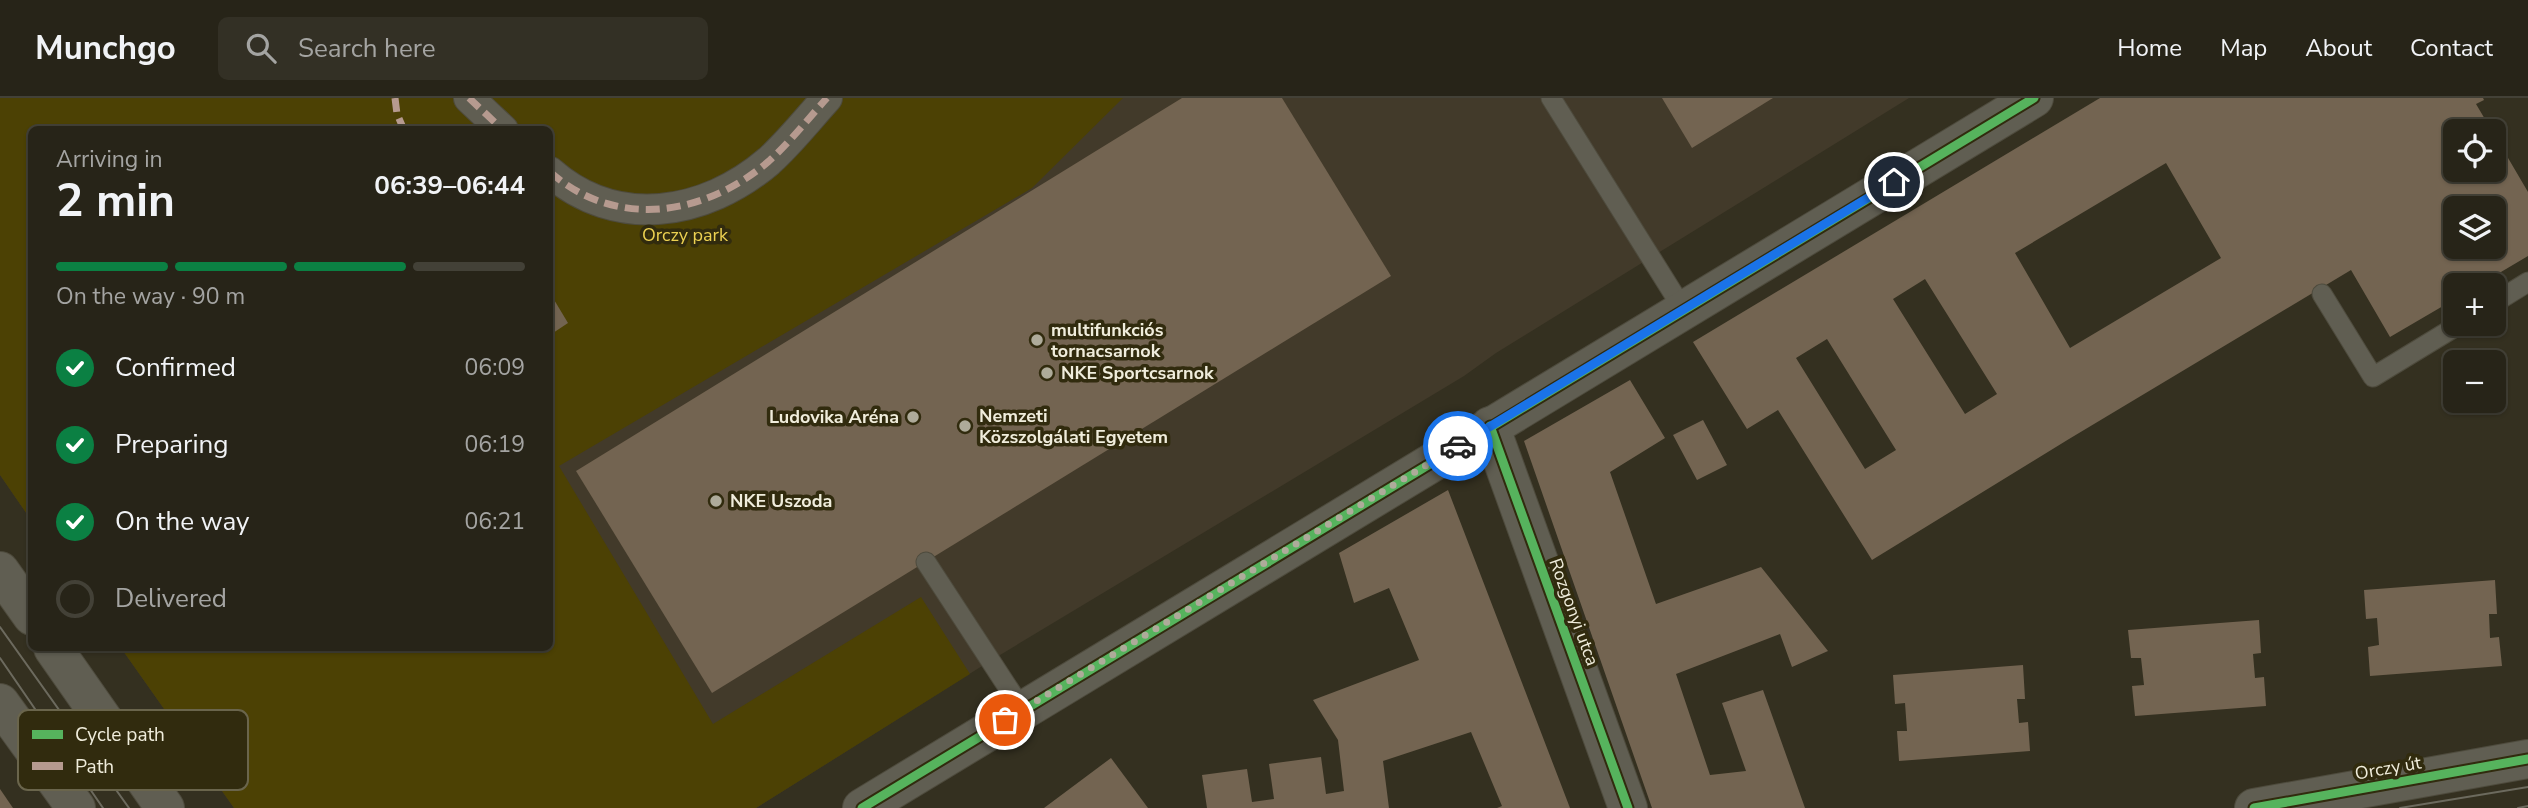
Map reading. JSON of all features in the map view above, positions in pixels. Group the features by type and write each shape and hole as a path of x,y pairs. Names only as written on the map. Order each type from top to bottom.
{"street":[{"path":"469,98 499,126"},
{"path":"553,175 562,183 595,200 624,207 655,211 690,205 721,193 768,161 827,98"},
{"path":"862,808 2034,98"},
{"name":"Rozgonyi utca","path":"1490,426 1628,808"},
{"path":"0,571 28,610"},
{"path":"55,651 96,710"},
{"path":"0,703 18,728"},
{"name":"Orczy út","path":"2254,808 2528,759"},
{"path":"63,790 76,808"},
{"path":"152,790 165,808"}],"lane":[{"path":"1551,98 1683,309"},
{"path":"2506,296 2528,282"},
{"path":"2322,293 2373,377 2443,334"},
{"path":"926,562 1022,709"}],"shaded area":[{"name":"Nemzeti Közszolgálati Egyetem","path":"0,98 1909,98 1496,353 1464,376 990,661 756,808 234,808 221,790 248,790 248,710 165,710 123,651 553,651 553,126 28,126 28,516 0,475"}],"green space":[{"name":"Orczy park","path":"0,98 1123,98 1032,188 559,466 713,724 921,597 970,674 756,808 234,808 221,790 248,790 248,710 165,710 123,651 553,651 553,126 28,126 28,516 0,475"}],"building":[{"name":"NKE Sportcsarnok","path":"1182,98 1282,98 1391,276 712,693 576,471"},
{"path":"1662,98 1773,98 1692,148"},
{"path":"2100,98 2483,98 2484,100 2476,104 2485,119 2443,119 2443,182 2506,182 2506,154 2528,192 2528,256 2499,273 2443,273 2443,306 2390,337 2351,270 1872,560 1778,410 1747,429 1693,342","holes":["2166,163 2221,258 2070,348 2015,253","1925,279 1997,394 1965,414 1893,299","1827,339 1896,450 1865,469 1796,358"]},
{"path":"553,298 568,323 553,333"},
{"path":"1630,380 1665,438 1610,472 1656,604 1761,567 1828,651 1792,667 1780,634 1676,674 1710,775 1746,771 1722,703 1763,690 1805,808 1652,808 1524,441"},
{"path":"1703,420 1727,465 1697,480 1673,435"},
{"path":"1448,490 1570,808 1497,808 1502,806 1471,732 1383,761 1389,808 1207,808 1202,775 1247,769 1252,802 1274,799 1269,764 1321,757 1326,794 1344,791 1338,740 1313,700 1419,660 1389,588 1354,603 1339,553"},
{"path":"2495,580 2497,614 2489,614 2490,638 2499,637 2502,666 2370,676 2368,647 2379,645 2377,618 2366,619 2364,590"},
{"path":"2259,620 2261,653 2253,654 2255,678 2264,677 2266,706 2135,716 2132,686 2144,685 2141,658 2131,658 2128,630"},
{"path":"2023,665 2025,699 2017,699 2019,723 2028,722 2030,751 1899,761 1897,731 1907,731 1905,703 1895,704 1893,675"},
{"path":"1111,758 1148,808 1044,808"},
{"path":"0,789 13,808 0,808"}],"tram line":[{"path":"0,627 59,710"},
{"path":"0,658 36,710"},
{"path":"2400,808 2528,787"},
{"path":"91,790 103,808"},
{"path":"116,790 129,808"},
{"path":"2518,808 2528,806"}],"marked path":[{"path":"395,98 402,126"},
{"path":"469,98 499,126"},
{"path":"553,174 576,190 603,202 631,209 660,209 689,204 744,180 769,161 827,98"}],"cycle path":[{"path":"862,808 2034,98"},
{"path":"1490,426 1628,808"},
{"path":"2254,808 2528,759"}],"way so far":[{"path":"1005,720 1458,446"}],"place":[{"name":"multifunkciós tornacsarnok","path":"1037,340"},
{"name":"NKE Sportcsarnok","path":"1047,373"},
{"name":"Ludovika Aréna","path":"913,417"},
{"name":"Nemzeti Közszolgálati Egyetem","path":"965,426"},
{"name":"NKE Uszoda","path":"716,501"}],"route":[{"path":"1458,446 1894,182"}]}
